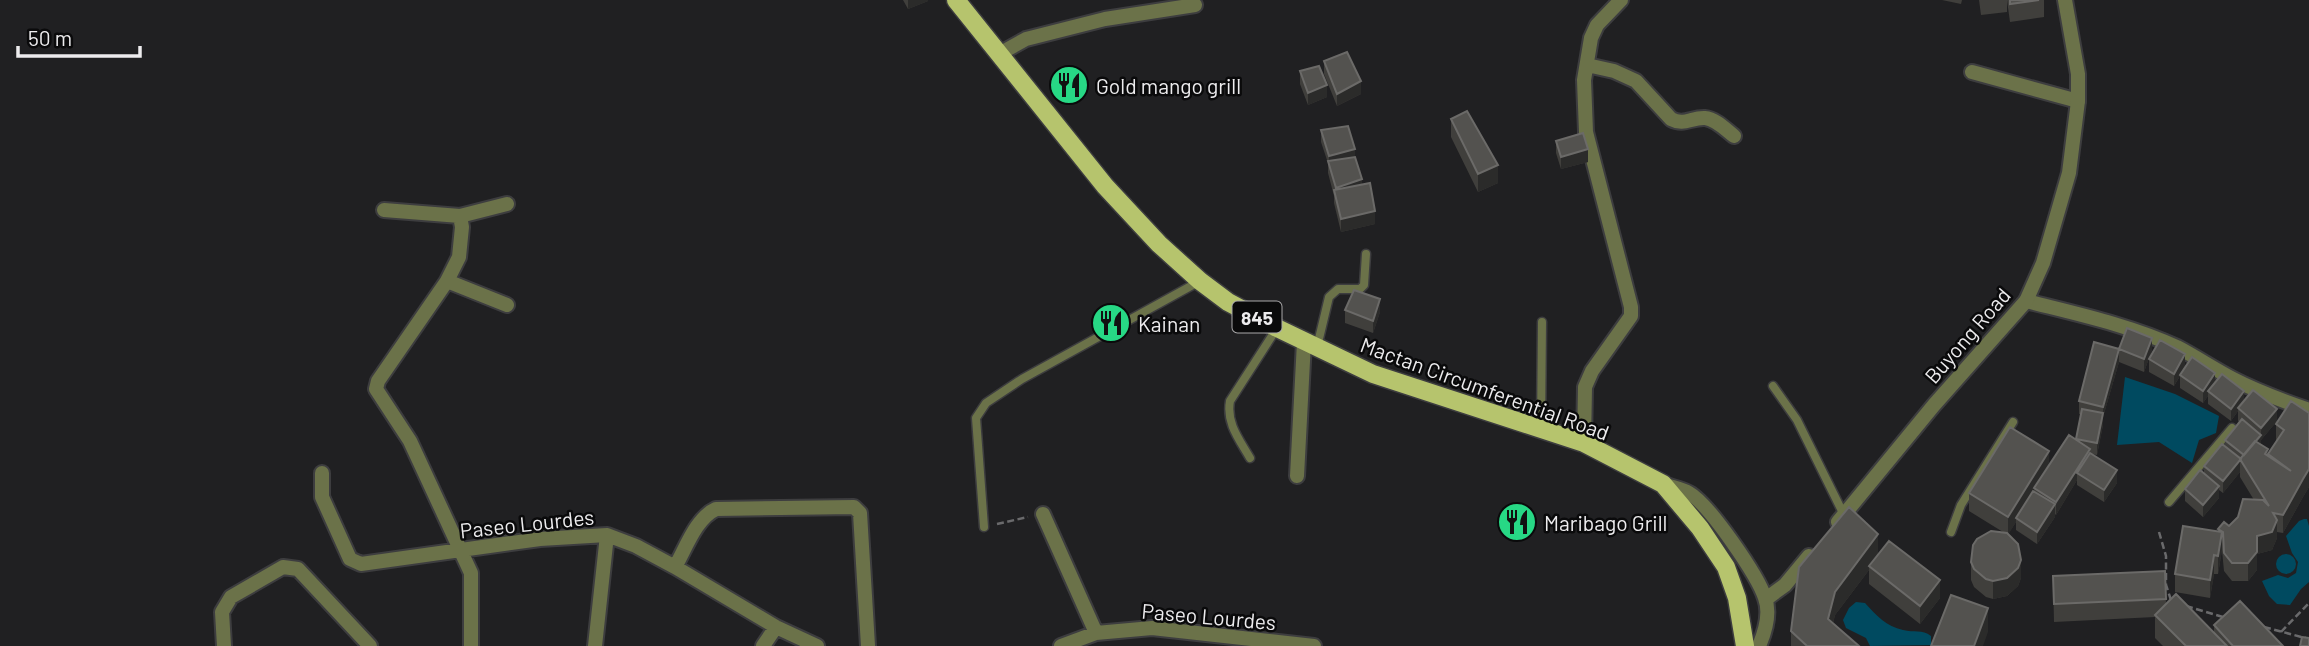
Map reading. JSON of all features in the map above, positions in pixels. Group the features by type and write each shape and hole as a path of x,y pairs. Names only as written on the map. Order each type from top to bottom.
{"main road":[{"name":"Mactan Circumferential Road","path":"956,0 1105,186 1159,244 1228,302 1373,374 1584,443 1663,484 1700,528 1726,567 1737,598 1745,646"}],"street":[{"path":"1584,443 1585,387 1592,371 1631,316 1631,307 1586,132 1584,80 1591,38 1597,25 1621,0"},
{"name":"Buyong Road","path":"1830,532 1934,405 2026,301 2043,263 2069,173 2078,101 2078,74 2065,0"},
{"path":"999,54 1026,39 1105,19 1195,5"},
{"path":"1587,65 1614,71 1636,81 1677,123 1704,118 1718,123 1734,136"},
{"path":"1972,72 2078,101"},
{"path":"384,210 460,216 506,204"},
{"path":"460,216 462,228 459,257 447,281 378,381 376,389 410,441 471,573 471,646"},
{"path":"447,281 507,305"},
{"path":"2026,301 2144,334 2179,348 2258,391 2309,410"},
{"path":"1297,476 1310,345"},
{"name":"Paseo Lourdes","path":"322,473 322,497 350,559 355,563 361,565 541,539 607,535 675,566 776,627 817,646"},
{"path":"1663,484 1690,494 1711,514 1742,558 1766,600 1765,631 1759,646"},
{"path":"675,566 702,520 716,509 854,507 860,513 868,646"},
{"path":"1043,514 1096,633"},
{"path":"595,646 607,535"},
{"path":"1766,600 1785,585 1816,549"},
{"path":"224,646 222,612 231,597 283,567 298,569 370,646"},
{"path":"763,646 776,627"},
{"name":"Paseo Lourdes","path":"1061,646 1096,633 1152,628 1314,646"}],"lane":[{"path":"1310,345 1329,297 1338,289 1360,289 1364,285 1366,254"},
{"path":"984,527 976,418 986,402 1022,379 1200,281"},
{"path":"1541,430 1542,322"},
{"path":"1250,458 1230,423 1230,401 1278,328"},
{"path":"1773,386 1797,420 1844,515"},
{"path":"1951,532 1961,505 2013,422"},
{"path":"2169,502 2232,428"}],"path":[{"path":"984,527 1043,514"},
{"path":"2159,531 2166,556 2166,585 2173,603"},
{"path":"2281,632 2309,603"},
{"path":"2185,606 2232,619"},
{"path":"2256,625 2309,639"}],"water":[{"path":"2125,377 2175,394 2219,416 2216,433 2199,440 2192,463 2159,442 2117,445"},
{"path":"2307,519 2309,526 2309,582 2290,605 2277,604 2269,596 2262,581 2278,575 2288,578 2296,573 2298,562 2286,536"},
{"path":"2286,554 2293,557 2296,564 2293,571 2286,574 2279,571 2276,564 2279,557"},
{"path":"1856,602 1865,603 1892,626 1928,634 1931,636 1931,645 1870,646 1866,638 1846,628 1843,620 1849,608"}],"building":[{"path":"2010,0 2039,0 2010,4"},
{"path":"1347,52 1361,81 1337,94 1324,61"},
{"path":"1319,66 1327,85 1308,93 1300,71"},
{"path":"1467,111 1498,165 1478,174 1451,119"},
{"path":"1348,126 1355,149 1329,156 1321,130"},
{"path":"1583,133 1588,149 1561,157 1556,141"},
{"path":"1355,157 1362,179 1336,188 1328,161"},
{"path":"1370,183 1375,211 1341,219 1334,190"},
{"path":"1354,290 1380,299 1373,321 1345,310"},
{"path":"2127,328 2152,338 2144,359 2119,349"},
{"path":"2160,340 2185,354 2174,374 2149,359"},
{"path":"2094,342 2119,349 2103,407 2079,401"},
{"path":"2192,357 2215,373 2203,391 2180,375"},
{"path":"2222,374 2244,391 2231,409 2208,391"},
{"path":"2253,390 2277,409 2261,428 2238,408"},
{"path":"2291,401 2309,413 2309,469 2283,515 2273,513 2277,520 2272,532 2257,536 2257,552 2248,563 2232,563 2224,553 2223,532 2218,529 2224,522 2229,526 2238,517 2243,499 2263,500 2269,506 2240,459 2255,441 2268,449 2265,454 2291,471 2268,454 2284,430 2276,424"},
{"path":"2082,409 2103,413 2097,443 2076,439"},
{"path":"2242,419 2261,435 2244,455 2225,440"},
{"path":"2010,427 2049,451 2008,517 1969,493"},
{"path":"2069,435 2090,449 2056,502 2034,488"},
{"path":"2222,444 2241,459 2223,481 2204,466"},
{"path":"2090,453 2117,470 2104,490 2077,473"},
{"path":"2200,470 2219,486 2203,505 2185,489"},
{"path":"2033,491 2055,504 2037,532 2016,518"},
{"path":"1849,507 1878,534 1835,592 1828,619 1859,646 1807,646 1791,631 1799,567"},
{"path":"2183,526 2222,532 2218,556 2214,555 2210,580 2175,574"},
{"path":"1991,531 2007,533 2018,544 2021,560 2018,568 2007,578 1993,581 1974,569 1971,562 1973,545 1977,539"},
{"path":"1889,541 1940,580 1920,606 1869,566"},
{"path":"2165,571 2166,599 2054,604 2053,576"},
{"path":"2176,594 2227,646 2186,646 2155,615"},
{"path":"1951,595 1988,608 1974,646 1931,646"},
{"path":"2240,601 2283,646 2233,646 2214,625"},
{"path":"2302,637 2309,638 2309,646 2300,646"}],"place":[{"name":"Gold mango grill","path":"1069,85"},
{"name":"Kainan","path":"1111,323"},
{"name":"Maribago Grill","path":"1517,522"}]}
